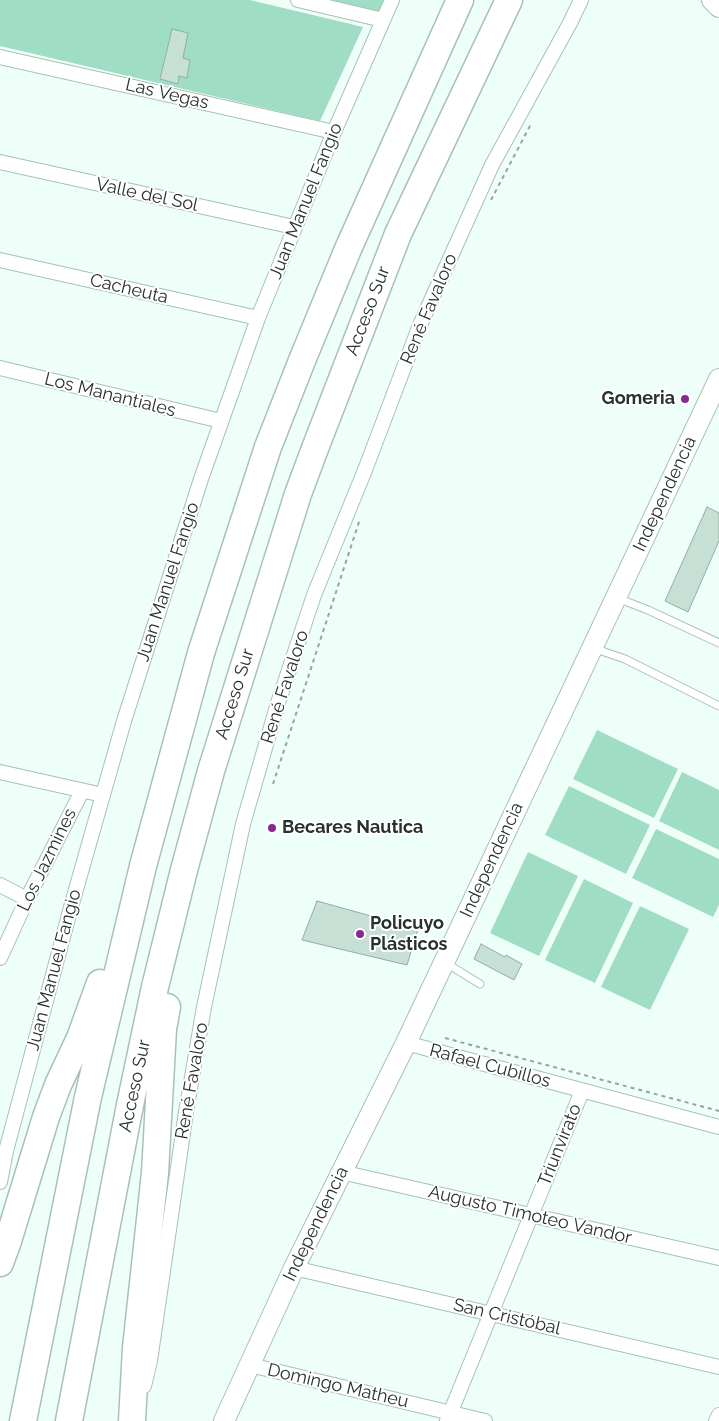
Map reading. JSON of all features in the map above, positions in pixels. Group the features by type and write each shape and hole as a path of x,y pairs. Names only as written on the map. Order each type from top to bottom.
{"highway":[{"path":"23,1421 88,1097 143,866 200,653 268,447 301,363 348,249 460,0"},
{"name":"Acceso Sur","path":"69,1421 130,1105 155,987 211,771 298,494 330,409 398,234 509,0"},
{"path":"132,1421 136,1348 155,1173 163,1029 172,976 194,874 299,525 330,409"},
{"path":"0,1263 46,1117 58,1084 80,1038 98,990 170,720 200,653"}],"street":[{"path":"298,0 383,20"},
{"name":"Juan Manuel Fangio","path":"0,1182 12,1126 103,795 143,662 221,421 258,318 294,227 392,0"},
{"name":"René Favaloro","path":"137,1421 150,1361 186,1112 204,1007 244,824 278,703 314,595 365,470 420,325 492,165 581,0"},
{"path":"712,0 719,7"},
{"name":"Las Vegas","path":"0,56 334,132"},
{"name":"Valle del Sol","path":"0,162 294,227"},
{"name":"Cacheuta","path":"0,260 258,318"},
{"name":"Los Manantiales","path":"0,368 221,421"},
{"name":"Independencia","path":"224,1421 294,1268 406,1043 719,379"},
{"path":"0,772 103,795"},
{"name":"Los Jazmines","path":"0,958 27,899 82,791"},
{"path":"0,885 27,899"},
{"name":"Rafael Cubillos","path":"406,1043 719,1127"},
{"name":"Triunvirato","path":"449,1417 582,1090"},
{"name":"Augusto Timoteo Vandor","path":"341,1172 719,1258"},
{"name":"San Cristóbal","path":"294,1268 719,1367"},
{"name":"Domingo Matheu","path":"250,1365 449,1417 485,1421"},
{"path":"716,1421 719,1415"}],"lane":[{"path":"617,598 648,610 719,643"},
{"path":"593,648 625,659 719,706"},
{"path":"444,961 480,984"}],"path":[{"path":"491,201 531,122"},
{"path":"273,784 360,520"},
{"path":"445,1038 719,1111"}],"green space":[{"path":"0,0 250,0 363,27 320,121 0,46"},
{"path":"298,0 392,0 383,20"},
{"path":"597,730 678,769 654,818 573,779"},
{"path":"682,772 719,790 719,850 659,821"},
{"path":"569,786 650,825 626,874 545,835"},
{"path":"656,829 719,859 719,905 713,917 632,878"},
{"path":"528,852 578,876 539,956 490,933"},
{"path":"584,879 633,903 595,983 545,960"},
{"path":"640,906 689,929 650,1010 601,987"}],"building":[{"path":"172,29 188,33 183,58 190,60 187,78 179,76 178,84 160,79"},
{"path":"707,507 719,513 719,541 688,612 665,601"},
{"name":"Policuyo Plásticos","path":"317,901 418,929 407,965 302,940"},
{"path":"481,944 522,964 514,980 474,959"}],"place":[{"name":"Gomeria","path":"685,399"},
{"name":"Becares Nautica","path":"272,828"},
{"name":"Policuyo Plásticos","path":"360,934"}]}
